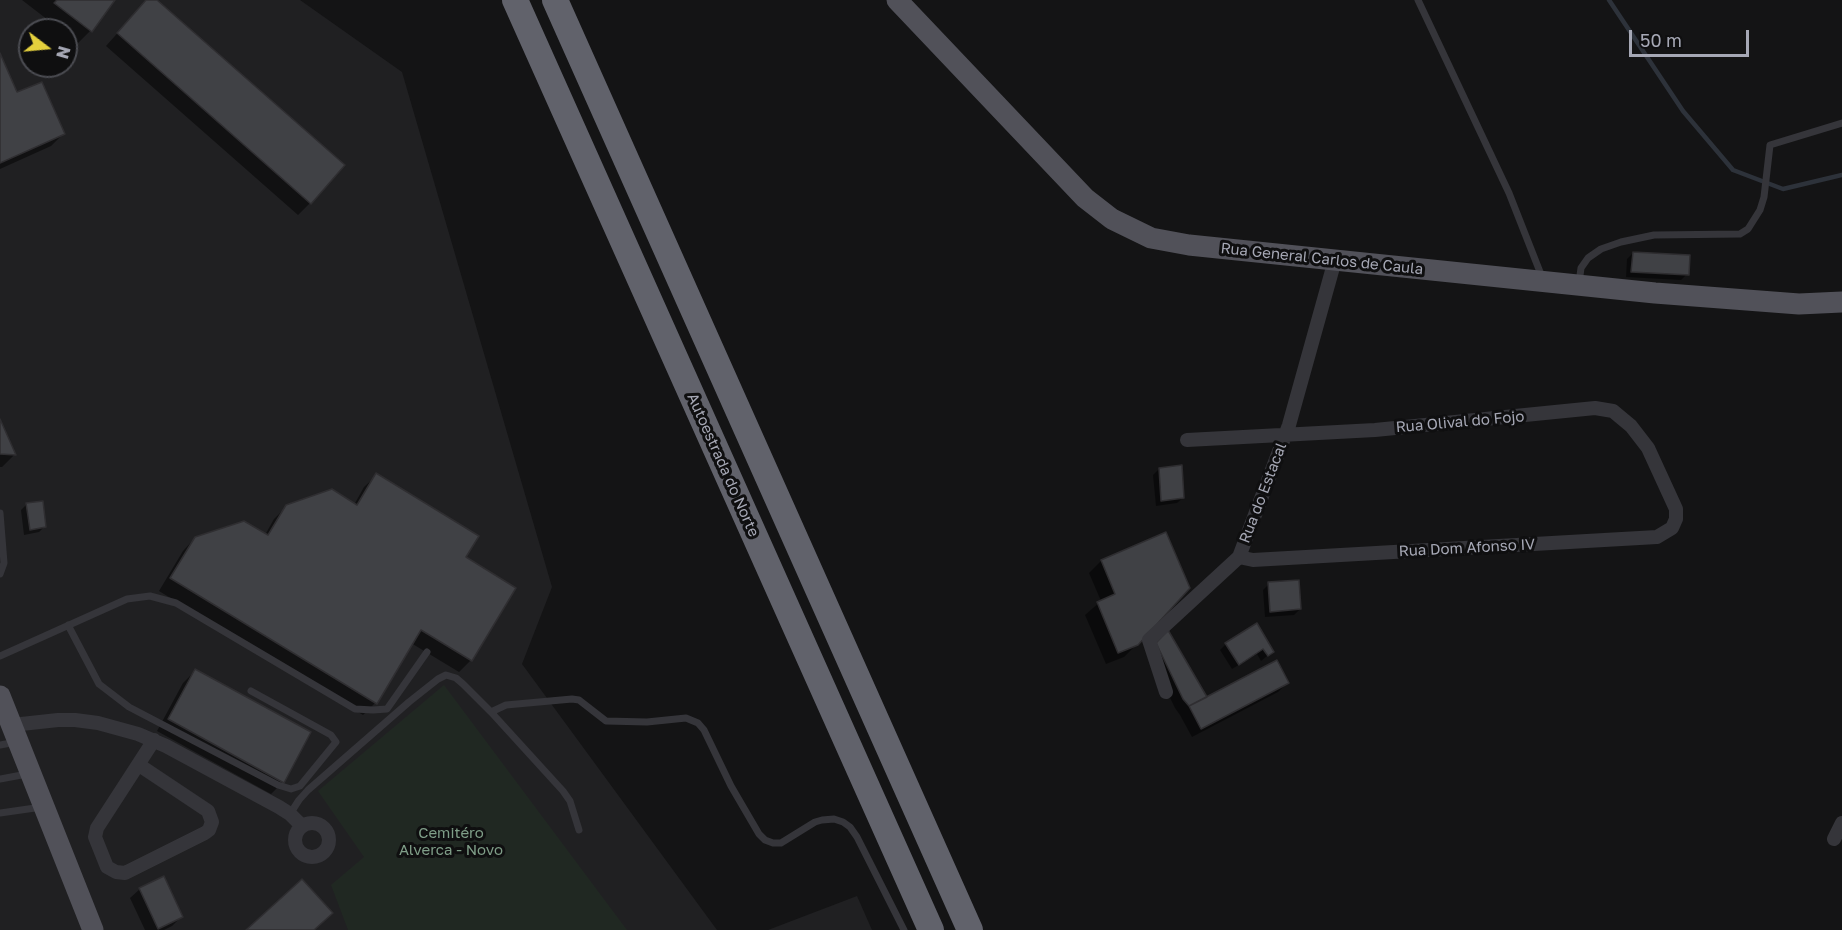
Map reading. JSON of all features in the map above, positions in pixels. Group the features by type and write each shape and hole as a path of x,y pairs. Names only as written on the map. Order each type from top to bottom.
{"highway":[{"name":"Autoestrada do Norte","path":"515,0 931,930"},
{"path":"555,0 970,930"}],"main road":[{"name":"Rua General Carlos de Caula","path":"897,0 1085,198 1112,219 1137,233 1171,242 1579,286 1744,301 1842,302"},
{"path":"0,696 10,737 32,774 93,930"}],"street":[{"name":"Rua do Estacal","path":"1166,692 1149,640 1239,557 1285,435 1335,260"},
{"name":"Rua Olival do Fojo","path":"1187,440 1375,430 1596,408 1613,411 1631,426 1648,448 1676,509"},
{"name":"Rua Dom Afonso IV","path":"1239,557 1264,560 1657,537 1672,528 1676,519 1676,509"},
{"path":"10,737 58,720 75,720 118,728 154,741 290,814 302,826"},
{"path":"139,765 208,811 212,822 205,833 125,873 120,873 111,871 107,867 96,841 96,833 154,741"},
{"path":"1834,839 1842,823"}],"lane":[{"path":"1418,0 1509,193 1544,282"},
{"path":"1579,286 1581,267 1601,249 1629,240 1654,236 1740,234 1755,220 1764,197 1770,145 1842,123"},
{"path":"0,513 4,563 0,574"},
{"path":"0,656 127,599 150,596 176,603 355,709 387,709 427,652"},
{"path":"69,625 99,684 129,707 278,784 291,789 300,786 336,742 331,735 251,691"},
{"path":"290,814 308,790 416,696 446,675 456,678 491,712 563,791 570,801 579,830"},
{"path":"491,712 506,705 572,699 584,704 606,721 647,722 678,717 692,719 704,730 759,834 773,843 781,843 815,822 834,819 843,822 857,837 904,930"},
{"path":"0,779 32,774"},
{"path":"0,813 45,806"}],"shaded area":[{"path":"0,0 300,0 402,72 552,587 522,664 717,930 0,930"},
{"path":"857,896 872,930 768,930"}],"green space":[{"name":"Cemitéro Alverca - Novo","path":"444,685 627,930 348,930 331,885 364,857 318,791"}],"building":[{"path":"57,0 115,0 92,32 78,21 78,18 74,18 54,3"},
{"path":"146,0 157,0 345,165 311,204 117,33"},
{"path":"0,53 17,92 42,82 65,134 0,163"},
{"path":"1633,252 1690,255 1689,275 1631,272"},
{"path":"0,419 16,455 0,454"},
{"path":"1182,465 1184,498 1161,501 1159,468"},
{"path":"376,473 479,536 466,557 516,588 472,661 421,630 377,704 170,578 195,537 244,521 268,535 286,505 332,489 357,505"},
{"path":"43,501 46,527 30,530 26,503"},
{"path":"1166,532 1190,588 1138,645 1118,653 1097,602 1115,594 1101,560"},
{"path":"1299,580 1301,609 1270,612 1268,582"},
{"path":"1257,623 1274,652 1268,656 1263,649 1239,665 1225,643"},
{"path":"1168,630 1207,697 1189,706 1183,699 1156,643"},
{"path":"1277,660 1289,683 1201,729 1189,706"},
{"path":"195,669 311,732 284,783 168,719"},
{"path":"164,876 183,917 158,929 139,888"},
{"path":"302,879 333,913 314,930 246,930"}],"waterway":[{"path":"1609,0 1683,111 1733,170 1783,189 1842,175"}]}
